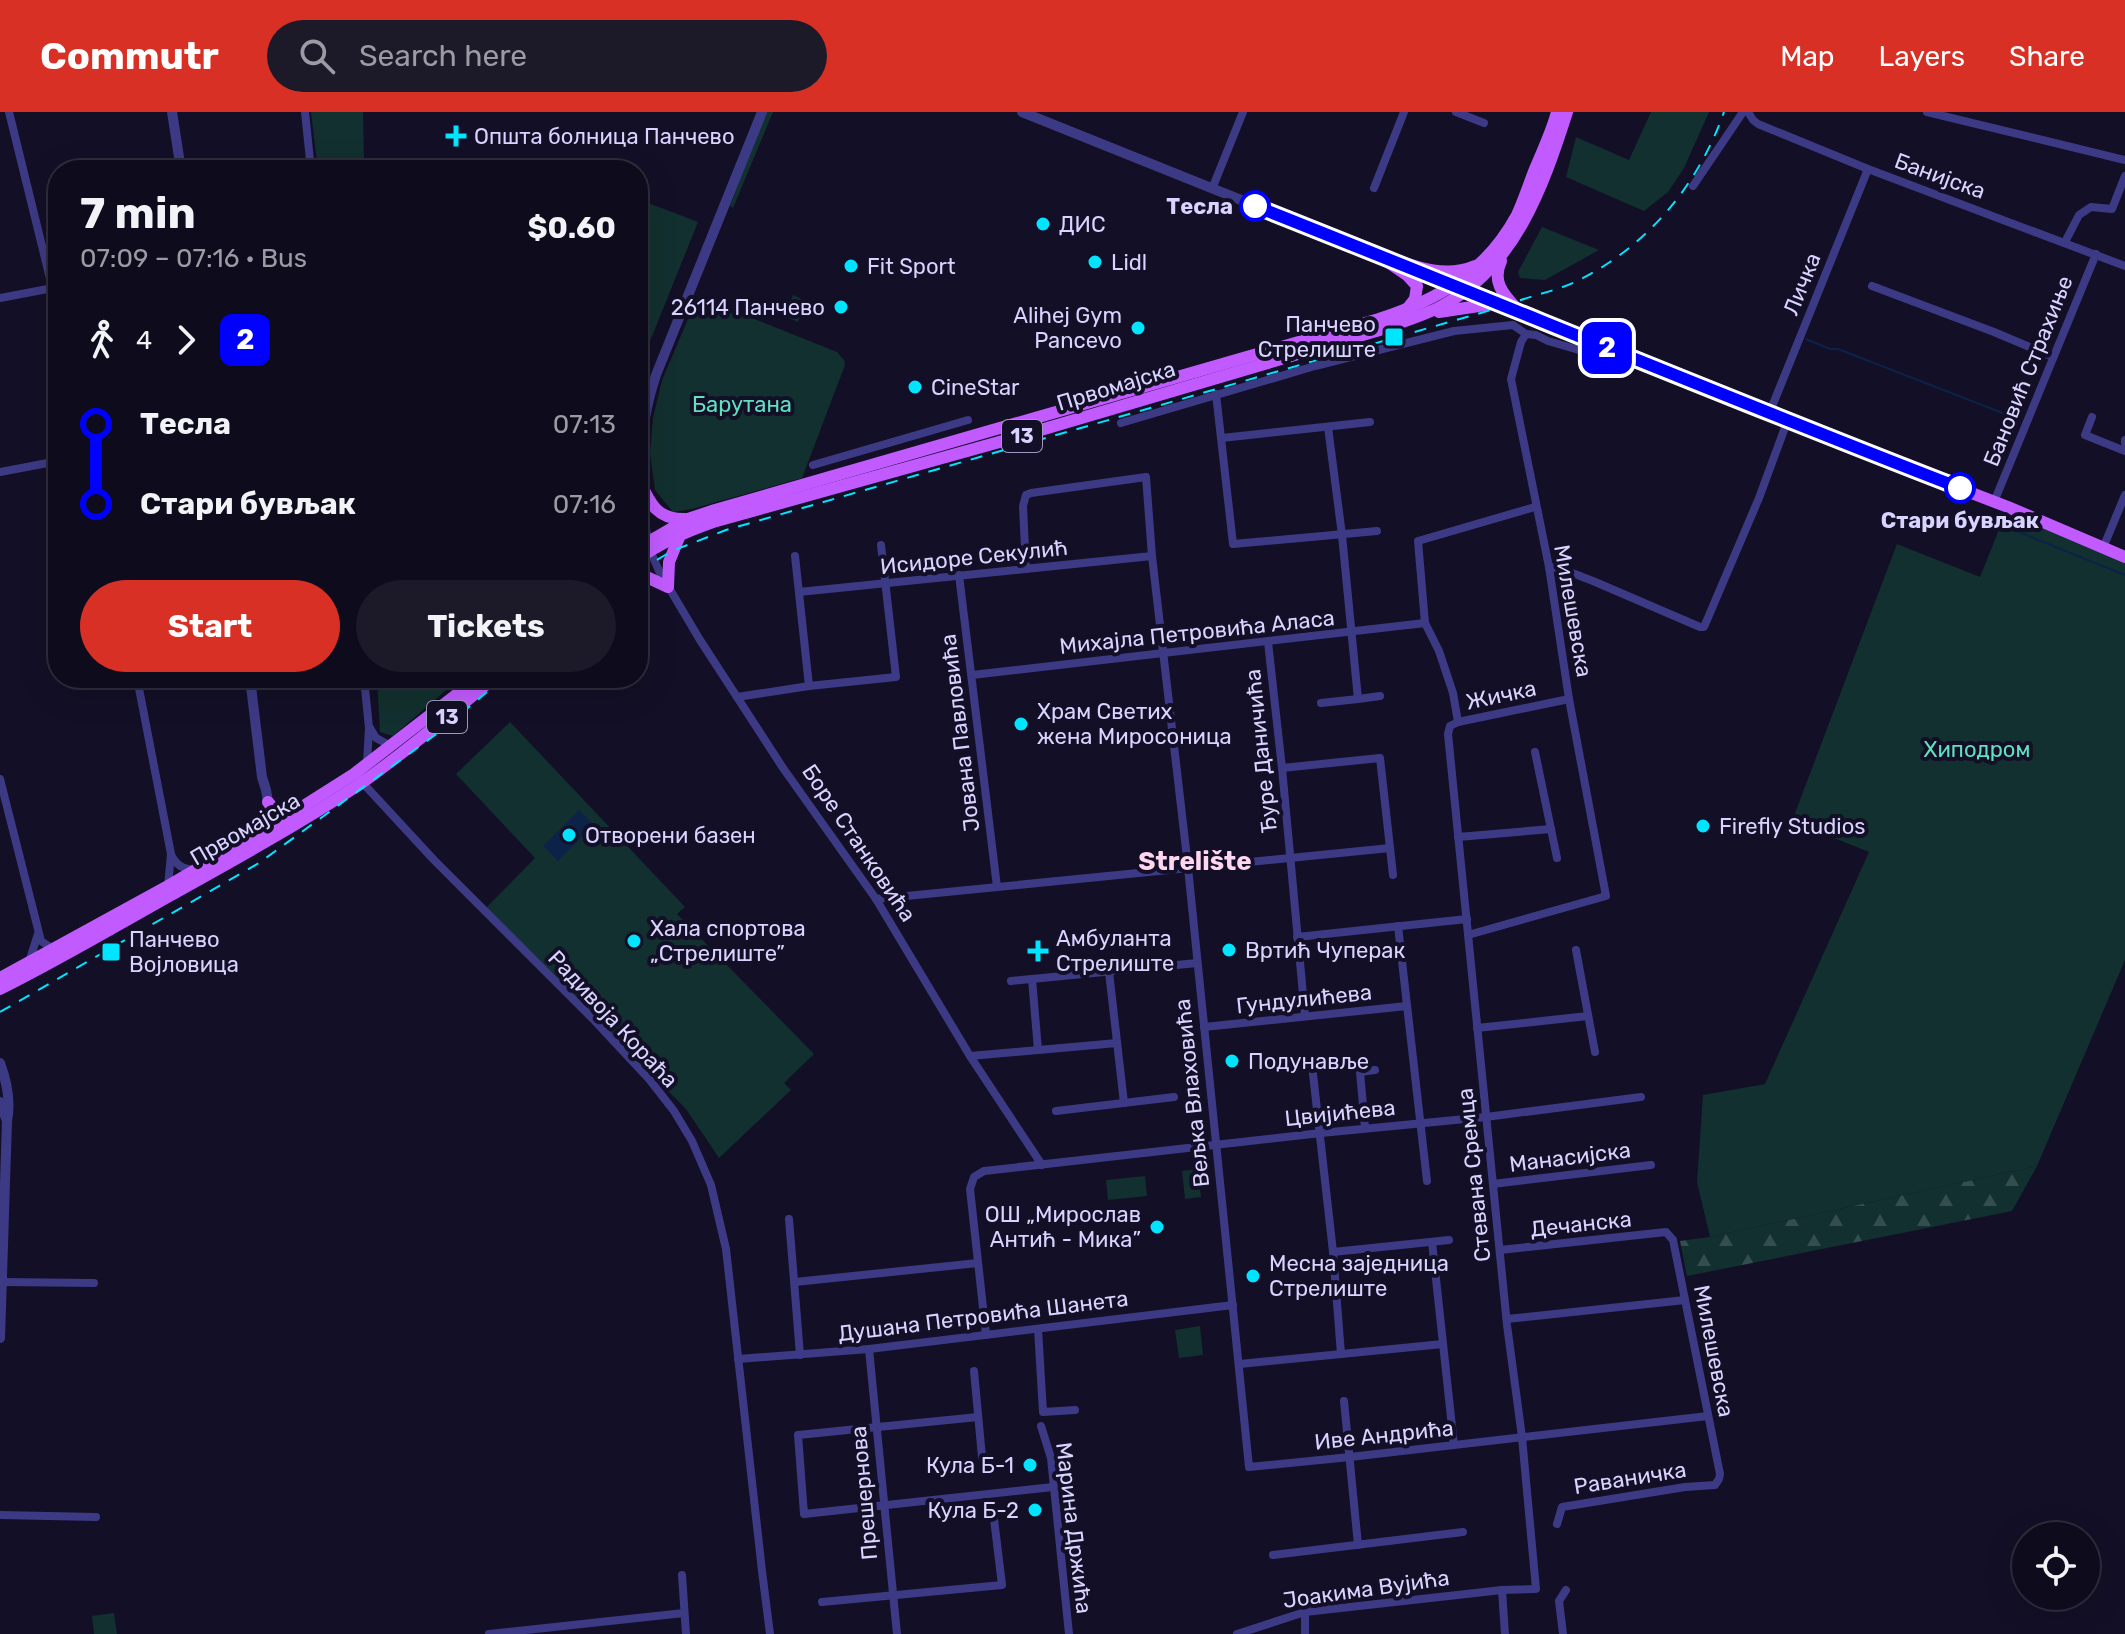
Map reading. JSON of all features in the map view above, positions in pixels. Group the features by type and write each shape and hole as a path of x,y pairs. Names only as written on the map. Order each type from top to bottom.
{"main road":[{"name":"13","path":"1497,254 1518,213 1557,112"},
{"name":"13","path":"1460,288 1497,254 1523,224 1567,112"},
{"path":"1372,252 1432,271 1451,272 1473,266 1497,254 1498,285 1519,311"},
{"path":"1372,252 1407,275 1417,286 1415,299 1406,310"},
{"path":"1460,288 1787,422 2124,554"},
{"name":"Првомајска","path":"648,545 688,519 1406,310 1460,288"},
{"name":"Првомајска","path":"648,546 732,517 1383,329 1442,306 1460,288"},
{"path":"1422,314 1499,303"},
{"path":"648,500 662,516 688,519"},
{"path":"648,578 668,587 669,562 680,535"},
{"name":"Првомајска","path":"0,978 195,870 269,833 289,815 358,778 367,764 465,688"},
{"name":"Првомајска","path":"0,989 37,971 358,778 441,721 482,688"},
{"path":"268,802 276,812 289,815"}],"street":[{"path":"9,112 48,261"},
{"path":"172,112 179,160"},
{"path":"305,112 310,160"},
{"path":"648,405 653,384 762,112"},
{"path":"1022,112 1460,288"},
{"path":"1212,189 1243,112"},
{"path":"1374,188 1404,112"},
{"path":"1456,112 1484,123"},
{"path":"1693,186 1745,112"},
{"name":"Банијска","path":"1745,112 1758,124 1868,169 2125,266"},
{"path":"1927,112 2125,160"},
{"name":"Личка","path":"1769,414 1868,169"},
{"path":"2065,242 2079,215 2091,207 2112,209 2125,176"},
{"name":"Бановић Страхиње","path":"1994,502 2096,254"},
{"path":"1872,286 2053,357"},
{"path":"0,298 48,289"},
{"path":"1121,423 1315,366 1430,337 1505,325 1603,357 1611,349"},
{"name":"Милешевска","path":"1468,935 1606,896 1569,699 1549,567 1511,379 1526,334"},
{"path":"1216,394 1233,544 1377,531"},
{"path":"2092,417 2085,435 2125,451"},
{"path":"813,465 968,420"},
{"path":"1222,438 1370,422"},
{"path":"1549,567 1593,581 1704,627 1759,498 1787,422"},
{"path":"1328,427 1358,699"},
{"path":"0,472 48,463"},
{"name":"Вељка Влаховића","path":"1026,569 1023,506 1026,495 1146,477 1249,1467"},
{"path":"2103,548 2125,495"},
{"path":"1458,722 1453,693 1439,651 1425,623 1418,541 1535,507"},
{"path":"737,697 896,677 881,545"},
{"name":"Боре Станковића","path":"648,552 783,768 876,899 970,1056 1042,1165"},
{"path":"795,556 809,686"},
{"name":"Исидоре Секулић","path":"799,592 1152,556"},
{"name":"Јована Павловића","path":"959,575 997,887"},
{"name":"Михајла Петровића Аласа","path":"972,675 1425,623"},
{"name":"Ђуре Даничића","path":"1268,642 1305,1016"},
{"path":"139,688 171,854 168,886"},
{"path":"251,688 268,802 269,833"},
{"path":"365,688 369,728 367,764"},
{"path":"1321,703 1380,696"},
{"name":"Жичка","path":"1448,734 1450,726 1458,722 1569,699"},
{"path":"369,728 376,738 391,746"},
{"name":"Стевана Сремца","path":"1448,734 1536,1589"},
{"path":"1535,752 1557,858"},
{"path":"1282,768 1380,758 1393,875"},
{"path":"262,777 260,791 269,833"},
{"name":"Радивоја Кораћа","path":"358,778 649,1079 692,1141 715,1198 726,1249 770,1634"},
{"path":"0,779 41,941 57,948"},
{"path":"1458,837 1551,829"},
{"path":"876,899 1390,848"},
{"path":"171,854 179,866 195,870"},
{"path":"1297,937 1467,919"},
{"path":"1398,926 1427,1181"},
{"path":"29,963 39,933"},
{"path":"1576,950 1595,1052"},
{"path":"1011,981 1197,963"},
{"path":"1109,972 1124,1103"},
{"path":"1032,979 1038,1050"},
{"name":"Гундулићева","path":"1204,1027 1407,1006"},
{"path":"1477,1028 1588,1016"},
{"path":"970,1056 1117,1043"},
{"path":"0,1063 10,1110 7,1121 0,1338"},
{"path":"1312,1065 1341,1354"},
{"path":"1365,1128 1360,1072 1375,1070"},
{"path":"1056,1111 1174,1097"},
{"name":"Цвијићева","path":"978,1263 970,1189 974,1177 984,1171 1486,1117 1641,1097"},
{"path":"0,1102 7,1121"},
{"name":"Манасијска","path":"1493,1184 1651,1165"},
{"path":"789,1219 800,1355"},
{"name":"Милешевска","path":"1666,1232 1673,1240 1719,1479"},
{"name":"Дечанска","path":"1500,1250 1666,1232"},
{"path":"1333,1252 1449,1240"},
{"path":"1432,1242 1454,1445"},
{"path":"795,1282 978,1263 986,1335"},
{"path":"2,1282 94,1283"},
{"path":"1507,1319 1685,1300"},
{"name":"Душана Петровића Шанета","path":"738,1359 869,1349 1233,1305"},
{"name":"Марина Држића","path":"1038,1329 1043,1412 1075,1410"},
{"path":"1240,1364 1443,1344"},
{"name":"Прешернова","path":"869,1349 897,1634"},
{"path":"974,1371 982,1457"},
{"path":"1344,1401 1358,1545"},
{"name":"Иве Андрића","path":"1249,1467 1708,1416"},
{"path":"978,1417 798,1435 804,1514 1053,1487"},
{"name":"Марина Држића","path":"1041,1426 1051,1458 1069,1634"},
{"name":"Раваничка","path":"1557,1524 1562,1507 1715,1485 1719,1479"},
{"path":"0,1515 96,1517"},
{"path":"822,1602 1002,1585 994,1519"},
{"path":"1273,1555 1463,1532"},
{"path":"682,1575 686,1634"},
{"name":"Јоакима Вујића","path":"1237,1634 1305,1612 1536,1589"},
{"path":"1502,1590 1505,1634"},
{"path":"1563,1634 1559,1601 1566,1590"},
{"path":"1305,1612 1305,1634"},
{"path":"489,1634 684,1613"}],"green space":[{"path":"311,112 363,112 364,160 317,160"},
{"path":"765,112 773,112 733,208 730,206"},
{"path":"1651,112 1709,112 1684,168 1668,192 1644,211 1566,177 1576,137 1629,160"},
{"path":"648,203 698,222 648,346"},
{"path":"1542,227 1599,250 1545,280 1520,278 1518,272"},
{"path":"793,295 806,301 798,322 784,316"},
{"name":"Барутана","path":"700,297 837,352 845,365 802,478 673,512 655,490 650,453 653,418 662,380"},
{"name":"Хиподром","path":"2008,507 2125,557 2125,960 2037,1166 1710,1237 1697,1182 1703,1095 1765,1084 1869,852 1792,821 1897,544 1980,577"},
{"path":"378,688 448,688 393,736 380,732"},
{"path":"510,722 685,907 677,914 814,1054 784,1083 791,1090 719,1158 686,1109 486,908 535,858 456,774"},
{"path":"2037,1166 2012,1211 1687,1276 1680,1241"},
{"path":"1197,1169 1201,1197 1185,1199 1182,1171"},
{"path":"1145,1176 1147,1196 1108,1200 1106,1180"},
{"path":"1200,1326 1203,1355 1179,1358 1175,1330"},
{"path":"114,1613 117,1634 94,1634 92,1616"}],"water":[{"name":"Отворени базен","path":"579,810 594,825 558,861 543,846"}],"waterway":[{"path":"1806,339 2018,419"},
{"path":"2014,530 2125,575"}],"railway":[{"path":"648,565 672,551 726,530 1505,306 1575,282 1625,252 1666,212 1700,165 1724,112"},
{"path":"0,1012 259,863 435,735 492,688"}],"bus line":[{"name":"2","path":"1255,206 1787,422 1960,488"}],"place":[{"name":"Општа болница Панчево","path":"456,136"},
{"name":"Тесла","path":"1255,206"},
{"name":"ДИС","path":"1043,224"},
{"name":"Lidl","path":"1095,262"},
{"name":"Fit Sport","path":"851,266"},
{"name":"26114 Панчево","path":"841,307"},
{"name":"Alihej Gym Pancevo","path":"1138,328"},
{"name":"Панчево Стрелиште","path":"1394,337"},
{"name":"CineStar","path":"915,387"},
{"name":"Стари бувљак","path":"1960,488"},
{"name":"Храм Светих жена Миросоница","path":"1021,724"},
{"name":"Firefly Studios","path":"1703,826"},
{"name":"Отворени базен","path":"569,835"},
{"name":"Хала спортова „Стрелиште”","path":"634,941"},
{"name":"Вртић Чуперак","path":"1229,950"},
{"name":"Амбуланта Стрелиште","path":"1038,951"},
{"name":"Панчево Војловица","path":"111,952"},
{"name":"Подунавље","path":"1232,1061"},
{"name":"ОШ „Мирослав Антић - Мика”","path":"1157,1227"},
{"name":"Месна заједница Стрелиште","path":"1253,1276"},
{"name":"Кула Б-1","path":"1030,1465"},
{"name":"Кула Б-2","path":"1035,1510"}],"district":[{"name":"Strelište","path":"1195,861"}]}
